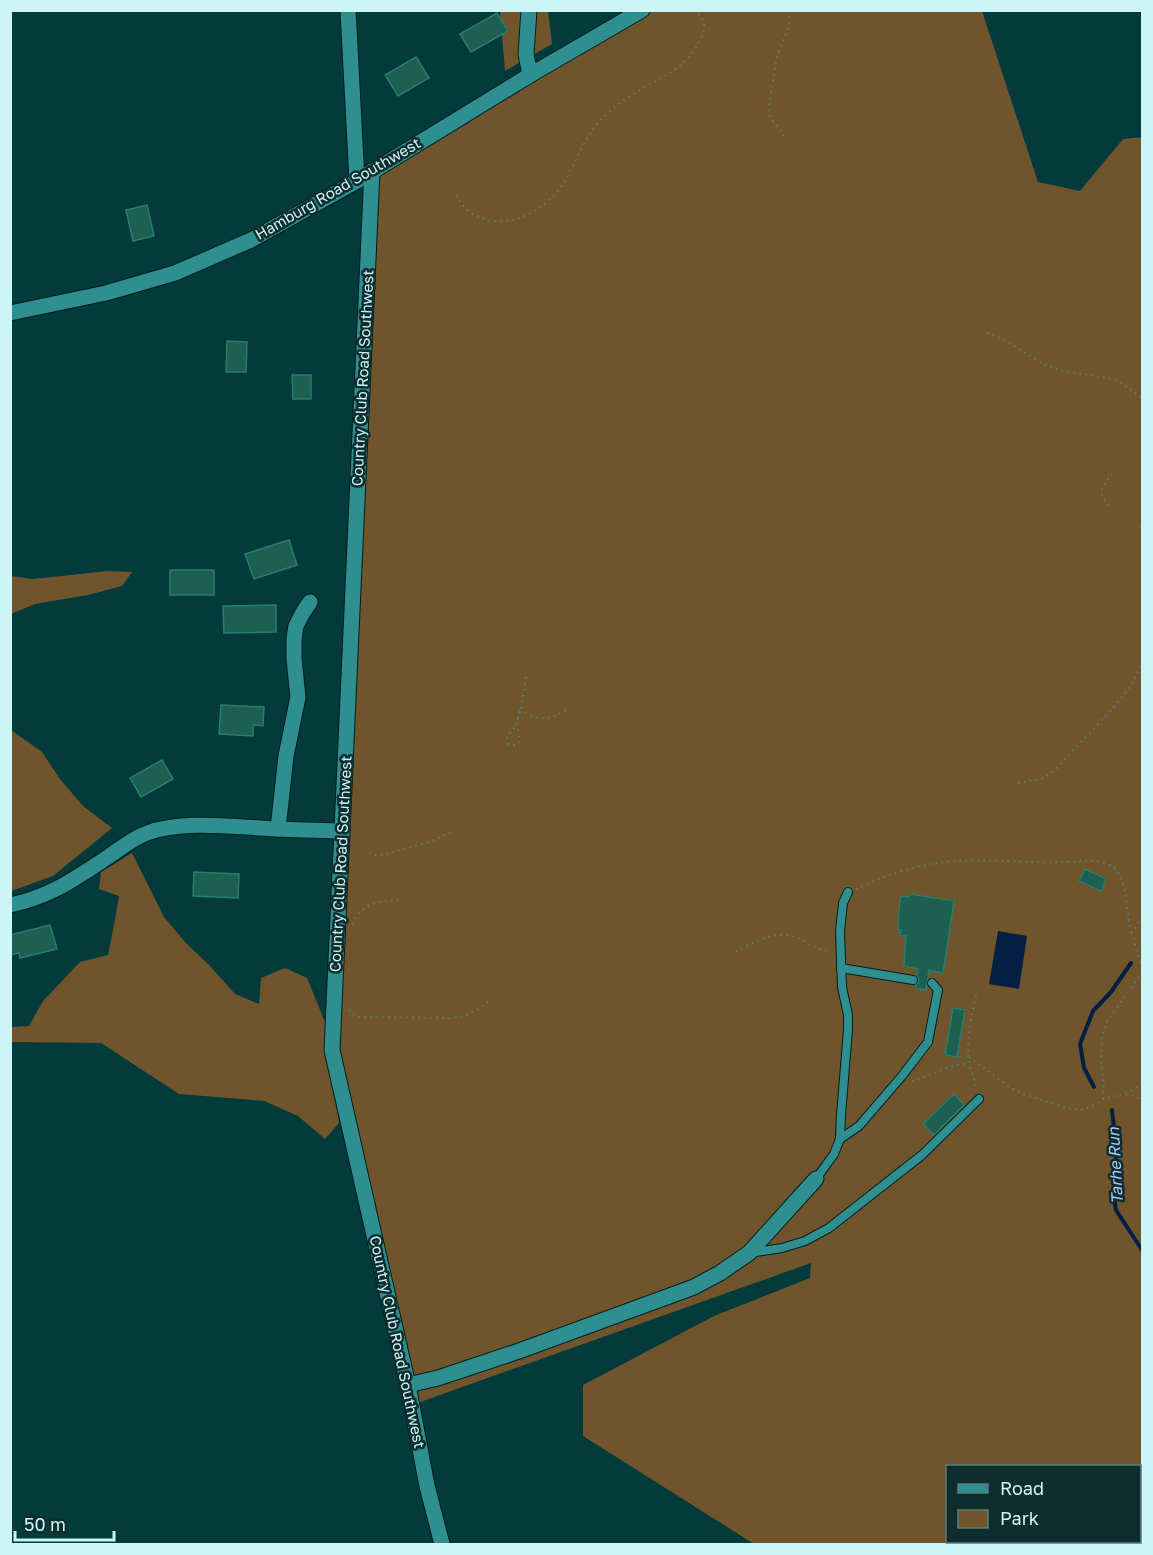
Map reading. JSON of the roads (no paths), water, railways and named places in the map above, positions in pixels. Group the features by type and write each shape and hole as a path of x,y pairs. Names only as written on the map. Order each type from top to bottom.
{"street":[{"path":"348,10 357,181"},
{"path":"529,10 526,54 530,75"},
{"name":"Hamburg Road Southwest","path":"10,313 106,293 175,273 251,240 357,181 530,75 642,10"},
{"name":"Country Club Road Southwest","path":"372,171 332,1050 442,1545"},
{"path":"278,829 286,756 298,697 294,639 299,620 310,602"},
{"path":"10,905 30,901 64,886 145,834 164,829 183,826 342,831"},
{"path":"408,1385 438,1378 519,1351 694,1287 749,1253 816,1179"}],"lane":[{"path":"816,1179 834,1154 840,1139 848,1015 843,994 840,931 843,903 848,892"},
{"path":"841,968 913,980"},
{"path":"840,1139 859,1126 928,1042 938,990 932,983"},
{"path":"749,1253 782,1248 805,1241 829,1228 922,1155 979,1099"}],"water":[{"path":"998,931 1027,936 1019,989 989,984"}],"waterway":[{"name":"Tarhe Run","path":"1094,1087 1084,1068 1080,1044 1093,1011 1111,992 1131,963"},
{"name":"Tarhe Run","path":"1112,1110 1116,1145 1114,1196 1116,1210 1142,1250"}]}
